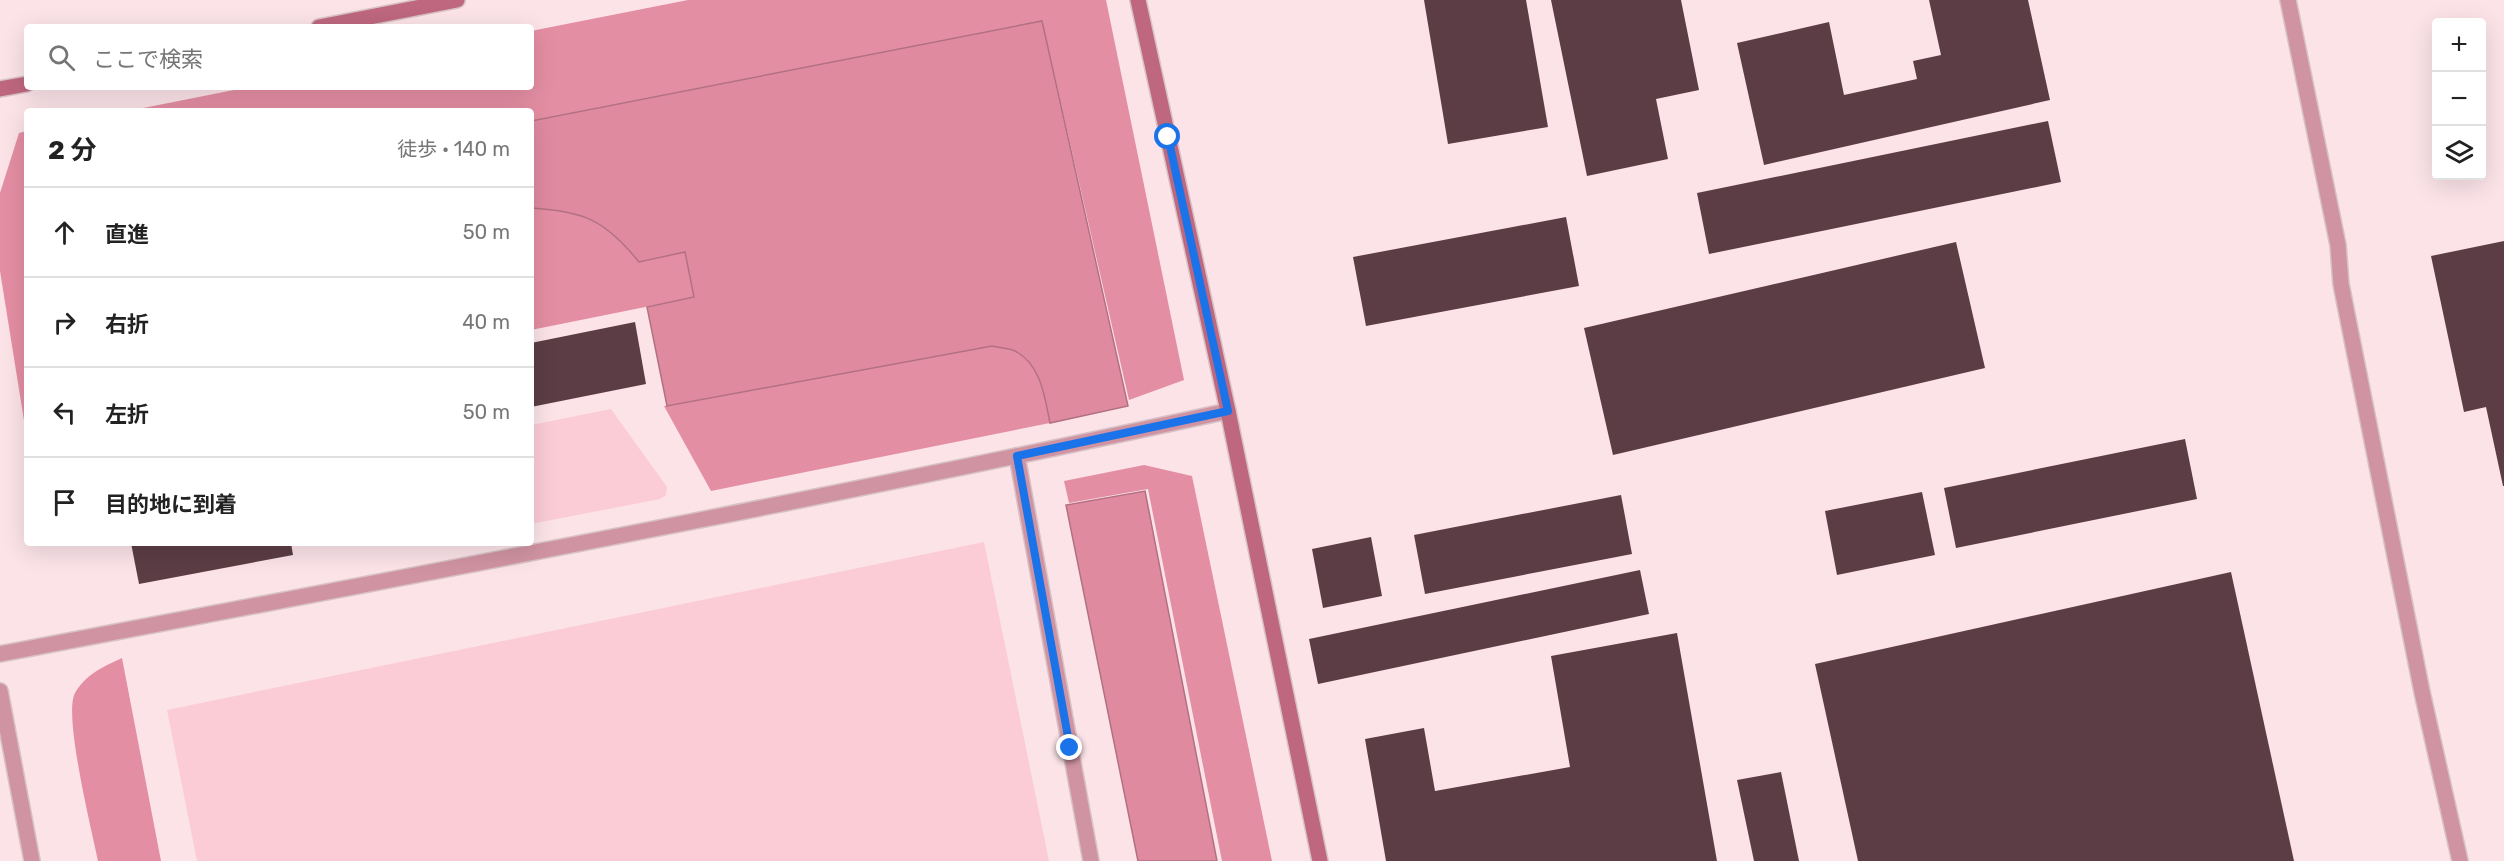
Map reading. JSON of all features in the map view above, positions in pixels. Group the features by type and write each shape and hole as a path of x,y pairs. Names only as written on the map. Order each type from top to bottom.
{"street":[{"path":"334,24 457,0"},
{"path":"1138,0 1228,411 1320,861"},
{"path":"2288,0 2338,245 2340,284 2420,680 2460,861"},
{"path":"0,89 24,85"},
{"path":"0,654 390,580 1017,456 1228,411"},
{"path":"1017,456 1091,861"},
{"path":"0,691 32,861"}],"shaded area":[{"path":"688,0 1106,0 1184,380 1129,400 1042,21 534,120 534,108 143,108 234,90 534,90 534,30"},
{"path":"1042,21 1128,406 1050,423 1040,382 1031,364 1015,351 992,346 667,406 647,307 694,297 685,252 639,262 615,236 592,220 565,212 534,208 534,120"},
{"path":"24,132 24,421 0,271 0,193 19,133"},
{"path":"534,208 565,212 592,220 615,236 639,262 685,252 695,297 534,329"},
{"path":"992,346 1016,351 1031,364 1040,382 1050,423 711,491 664,406"},
{"path":"611,409 667,487 666,495 660,499 534,523 534,424"},
{"path":"1144,465 1192,476 1272,861 1222,861 1148,489 1069,503 1064,481"},
{"path":"1145,491 1217,861 1138,861 1066,505"},
{"path":"984,542 1049,861 197,861 167,710"},
{"path":"122,658 161,861 98,861 75,748 72,705 75,693 90,676"}],"building":[{"path":"1424,0 1526,0 1548,127 1448,144"},
{"path":"1551,0 1681,0 1699,90 1656,99 1668,159 1587,176"},
{"path":"1929,0 2028,0 2050,100 1764,165 1737,43 1829,22 1844,95 1917,79 1913,61 1941,55"},
{"path":"2048,121 2061,182 1709,254 1697,193"},
{"path":"1566,217 1579,286 1366,326 1353,257"},
{"path":"2504,241 2503,486 2486,407 2464,412 2431,256"},
{"path":"1956,242 1985,368 1613,455 1584,328"},
{"path":"635,322 646,384 534,406 534,342"},
{"path":"2185,439 2197,499 1956,548 1944,488"},
{"path":"1922,492 1935,555 1837,575 1825,511"},
{"path":"1621,495 1632,554 1425,594 1414,535"},
{"path":"1371,537 1382,596 1323,608 1312,549"},
{"path":"132,546 292,546 293,555 139,584"},
{"path":"1640,570 1649,614 1318,684 1309,639"},
{"path":"2231,572 2294,861 1858,861 1815,664"},
{"path":"1677,633 1717,861 1386,861 1365,739 1424,728 1435,791 1570,767 1551,656"},
{"path":"1781,772 1799,861 1754,861 1737,780"}],"route":[{"path":"1070,748 1017,456 1228,411 1168,137"}]}
